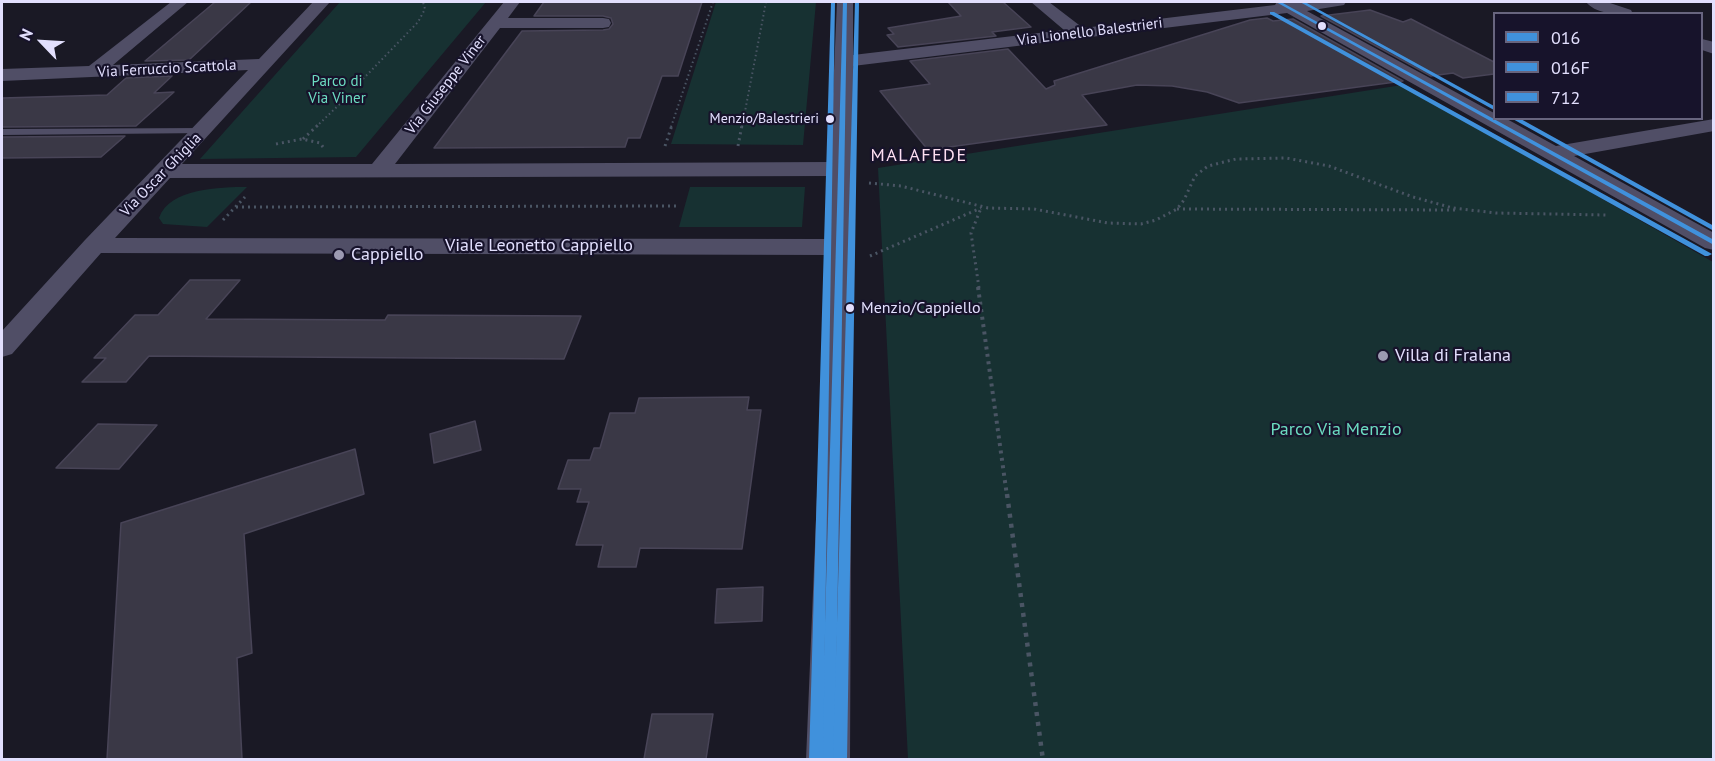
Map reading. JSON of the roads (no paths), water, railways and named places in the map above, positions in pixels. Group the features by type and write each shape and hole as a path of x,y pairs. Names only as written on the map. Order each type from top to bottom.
{"street":[{"path":"93,72 180,2"},
{"name":"Via Oscar Ghiglia","path":"2,348 94,245 166,171 322,2"},
{"name":"Via Giuseppe Viner","path":"379,169 512,2"},
{"path":"828,759 845,2"},
{"path":"1039,2 1079,33"},
{"name":"Via Lionello Balestrieri","path":"843,62 1079,33 1284,4 1338,2"},
{"path":"1594,2 1619,12"},
{"path":"1284,4 1713,243"},
{"path":"495,24 603,23"},
{"name":"Via Ferruccio Scattola","path":"2,75 265,64"},
{"path":"1550,154 1713,125"},
{"path":"166,171 379,169 840,174"},
{"name":"Viale Leonetto Cappiello","path":"94,245 839,258"}],"lane":[{"path":"2,132 203,131"}],"place":[{"name":"Menzio/Balestrieri","path":"830,119"},
{"name":"Cappiello","path":"339,255"},
{"name":"Menzio/Cappiello","path":"850,308"},
{"name":"Villa di Fralana","path":"1383,356"}],"district":[{"name":"MALAFEDE","path":"919,156"}],"park label":[{"name":"Parco di Via Viner","path":"337,90"},
{"name":"Parco Via Menzio","path":"1336,430"}]}
